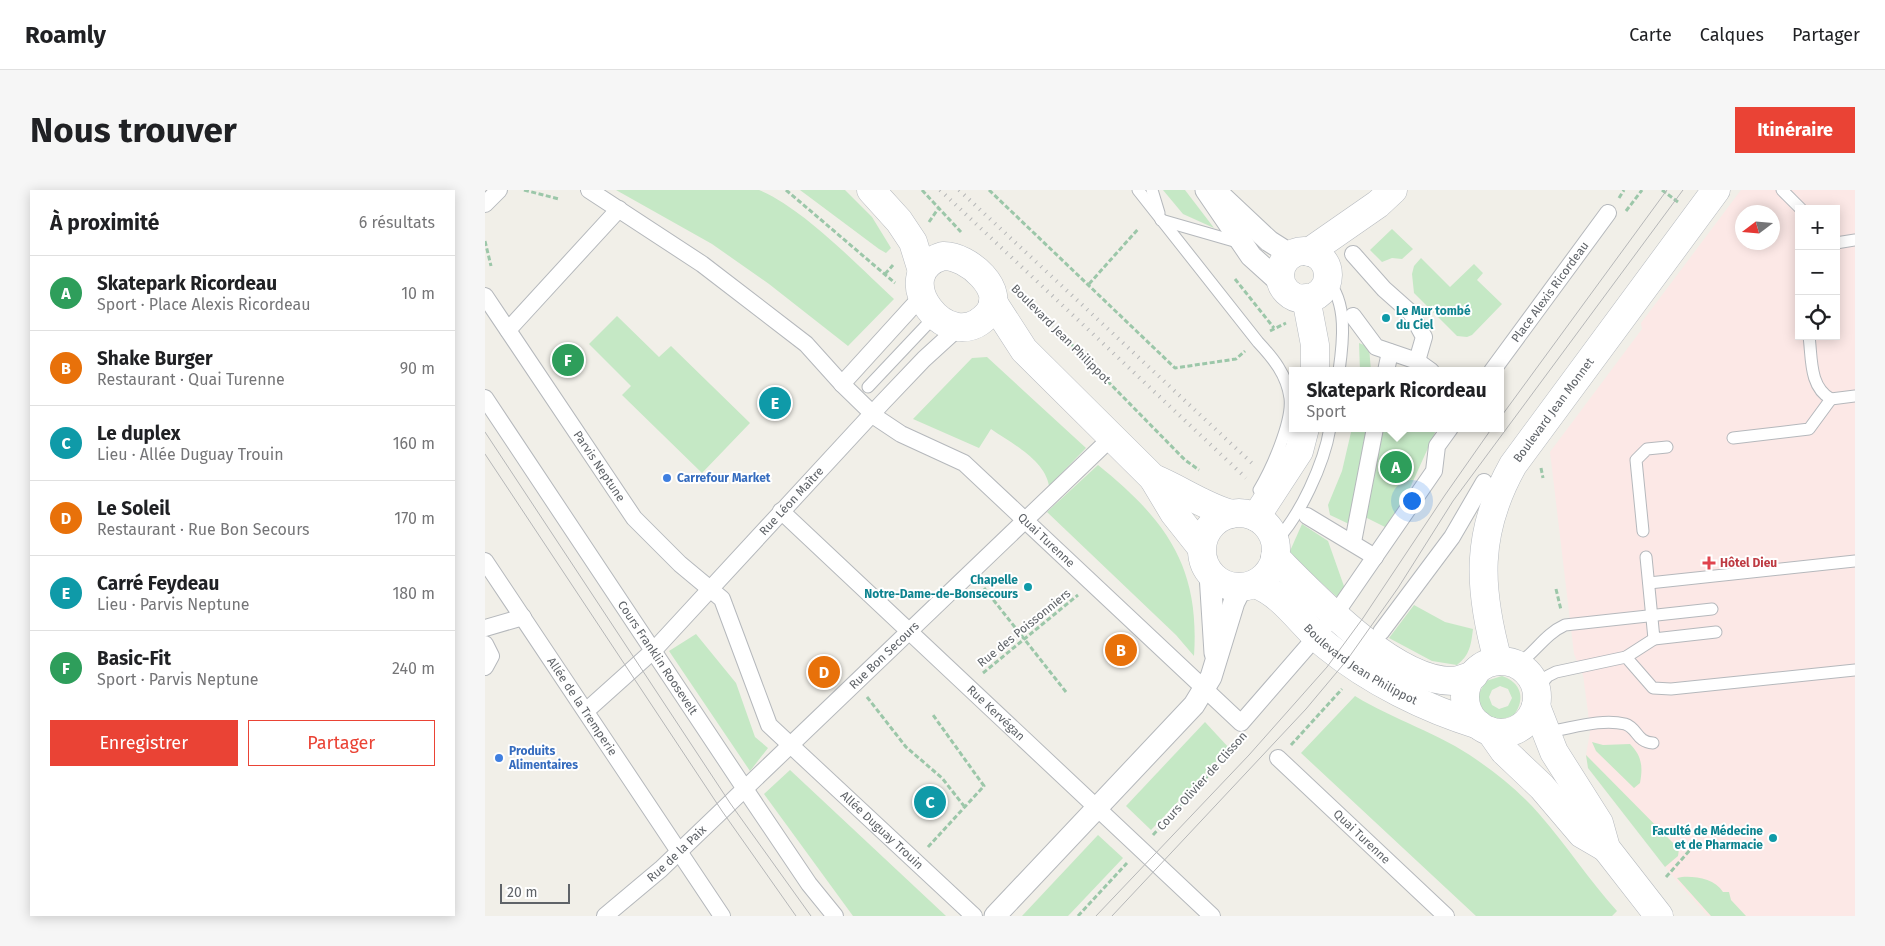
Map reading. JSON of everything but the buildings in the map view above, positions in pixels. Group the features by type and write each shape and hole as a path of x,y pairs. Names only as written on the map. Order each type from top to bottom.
{"main road":[{"path":"871,190 894,216 913,242 935,297 980,324 1003,294 988,284 972,266 958,258 947,256 935,297"},
{"name":"Boulevard Jean Monnet","path":"1507,663 1487,620 1483,594 1487,533 1500,489 1513,465 1716,190"},
{"path":"1385,197 1327,276 1319,293 1306,298 1293,296 1282,284 1280,269 1300,253 1385,197"},
{"path":"1300,253 1321,259 1327,276"},
{"name":"Boulevard Jean Philippot","path":"1003,294 1024,350"},
{"name":"Boulevard Jean Philippot","path":"935,297 1024,350 1153,478 1174,513 1201,547"},
{"path":"1306,298 1315,345 1315,367"},
{"path":"1247,509 1269,528 1275,549 1271,570 1248,586 1224,585 1210,574 1202,558 1201,547 1205,534 1222,517 1247,509 1299,451 1304,432"},
{"name":"Boulevard Jean Philippot","path":"1153,478 1173,486 1211,508 1247,509"},
{"name":"Boulevard Jean Philippot","path":"1275,549 1300,585 1371,646 1421,674 1442,681 1455,682 1474,675"},
{"name":"Boulevard Jean Philippot","path":"1248,586 1271,591 1313,642 1423,704 1485,728"},
{"path":"1606,848 1599,823 1564,771 1545,732 1529,675 1507,663 1486,664 1474,675 1466,690 1466,703 1471,715 1485,728 1504,751 1542,787 1582,834 1606,848 1659,916"},
{"path":"1485,728 1507,732 1519,728 1528,720 1536,698"}],"street":[{"path":"485,204 499,190"},
{"path":"589,190 702,264 806,344 842,384 872,413"},
{"path":"1206,190 1243,244 1267,272 1282,284"},
{"path":"1215,190 1269,241 1300,253"},
{"path":"507,330 619,210"},
{"name":"Place Alexis Ricordeau","path":"1495,367 1616,214"},
{"path":"1353,254 1384,288 1411,313 1424,337 1417,361"},
{"name":"Parvis Neptune","path":"485,296 635,518 680,564 710,587"},
{"path":"842,384 935,297"},
{"name":"Rue Léon Maître","path":"586,711 654,650 710,587 924,359 935,297"},
{"path":"1353,316 1376,347 1417,361 1425,367"},
{"path":"1387,367 1390,352"},
{"name":"Cours Franklin Roosevelt","path":"485,398 809,884 835,916"},
{"name":"Quai Turenne","path":"872,413 901,434 964,463 1241,723 1313,642"},
{"path":"1353,542 1374,432"},
{"path":"1313,642 1334,616 1434,471 1437,446 1447,432"},
{"name":"Rue Bon Secours","path":"745,789 1111,438"},
{"path":"1381,632 1452,537 1484,482"},
{"name":"Rue Kervégan","path":"781,511 1212,916"},
{"path":"1307,516 1375,557"},
{"name":"Allée de la Tremperie","path":"485,561 523,617 571,700 586,711 722,916"},
{"path":"1210,574 1216,663"},
{"path":"995,916 1187,714 1204,690 1216,663 1234,602 1248,586"},
{"path":"710,587 722,599 731,617 769,725 791,745"},
{"path":"485,628 523,617"},
{"path":"485,644 491,657 485,667"},
{"name":"Allée Duguay Trouin","path":"791,745 974,916"},
{"name":"Quai Turenne","path":"1278,758 1446,916"},
{"name":"Rue de la Paix","path":"605,916 680,851 745,789"}],"lane":[{"path":"1138,190 1258,342 1274,359 1289,393"},
{"path":"1152,190 1161,220"},
{"path":"1783,190 1797,205"},
{"path":"1161,220 1243,244"},
{"path":"1840,242 1855,240"},
{"path":"1327,276 1337,294 1342,324 1339,367"},
{"path":"867,387 935,297"},
{"path":"1810,340 1819,391 1831,399 1855,396"},
{"path":"1733,438 1809,429 1831,399"},
{"path":"1247,509 1281,445 1289,410"},
{"path":"1275,549 1314,477 1323,455 1329,432"},
{"path":"1643,531 1636,460 1647,450 1667,447"},
{"path":"1646,557 1654,639"},
{"path":"1649,583 1855,561"},
{"path":"1507,663 1530,656 1548,635 1565,625 1712,609"},
{"path":"1536,698 1548,676 1556,672 1626,657 1654,639 1716,632"},
{"path":"1626,657 1653,688 1671,689 1855,670"},
{"path":"1545,732 1602,723 1624,724 1633,730 1642,741 1653,743"}],"path":[{"path":"524,190 559,199"},
{"path":"786,190 935,297"},
{"path":"922,190 965,237"},
{"path":"989,190 1175,368 1236,359 1258,342"},
{"path":"1616,214 1642,190"},
{"path":"1661,190 1681,205"},
{"path":"1089,284 1139,228"},
{"path":"485,241 491,266"},
{"path":"1235,280 1275,328"},
{"name":"Boulevard Jean Philippot","path":"1003,294 1185,460"},
{"path":"971,572 1066,692"},
{"name":"Rue des Poissonniers","path":"968,687 1024,638 1076,598 1091,582"},
{"path":"855,684 906,747 942,778 964,806"},
{"path":"1291,745 1345,686"},
{"path":"916,861 984,786 933,715"},
{"name":"Cours Olivier de Clisson","path":"1078,916 1243,736"},
{"path":"1666,877 1690,850"}],"shaded area":[{"name":"Hôtel Dieu","path":"1741,190 1855,190 1855,916 1708,916 1675,879 1588,768 1586,755 1590,732 1588,712 1583,675 1574,654 1550,452 1642,329 1641,323"}],"green space":[{"path":"616,190 759,190 794,210 812,224 894,299 848,346 769,284 712,244"},
{"path":"800,190 845,190 872,217 891,248 886,253 879,249"},
{"path":"1163,190 1185,190 1214,228 1183,214"},
{"path":"1392,229 1413,249 1402,259 1392,258 1382,262 1370,250"},
{"path":"1421,258 1450,287 1474,264 1483,273 1477,280 1502,304 1472,335 1467,337 1457,336 1414,293 1412,274 1414,266"},
{"path":"617,316 659,357 671,346 750,423 702,473 622,395 631,386 589,344"},
{"path":"1359,343 1369,347 1371,367 1360,367"},
{"path":"987,357 1086,448 1049,486 1041,468 1034,460 991,429 979,448 913,419 972,358"},
{"path":"1351,432 1369,432 1349,524 1330,515 1328,505 1342,471"},
{"path":"1381,432 1435,432 1391,530 1363,516"},
{"path":"1098,465 1143,505 1174,547 1184,571 1191,596 1194,624 1194,656 1176,635 1047,512"},
{"path":"1302,524 1328,541 1345,589 1338,598 1291,555 1290,551"},
{"path":"1414,605 1445,622 1473,629 1469,649 1465,657 1457,665 1432,661 1389,638"},
{"path":"696,634 736,683 755,737 768,748 750,771 669,651"},
{"path":"1502,676 1514,682 1520,692 1520,703 1514,715 1501,719 1486,713 1479,702 1478,695 1486,681","holes":["1500,686 1508,689 1512,698 1508,706 1499,709 1492,705 1489,697 1492,690"]},
{"path":"1355,696 1462,750 1502,779 1540,815 1617,911 1612,916 1476,916 1301,753"},
{"path":"1205,722 1229,748 1151,830 1126,806"},
{"path":"1592,742 1603,745 1630,744 1641,762 1640,783 1634,788 1596,751"},
{"path":"1586,755 1679,849 1678,856 1665,867 1588,768"},
{"path":"790,770 946,916 853,916 764,794"},
{"path":"1098,835 1123,858 1068,916 1022,916"},
{"path":"1677,878 1705,879 1715,884 1723,892 1729,892 1731,900 1746,916 1711,916"}],"tram line":[{"path":"1504,413 1667,190"},
{"path":"1112,916 1306,709 1347,660 1398,588 1453,501 1683,190"},
{"path":"485,432 730,803 811,916"},
{"path":"1096,916 1249,755 1327,667 1363,618 1489,432"},
{"path":"485,454 722,811 796,916"}],"railway":[{"path":"940,190 1246,478"},
{"path":"959,190 1255,466"}],"place":[{"name":"Le Mur tombé du Ciel","path":"1386,318"},
{"name":"Basic-Fit","path":"568,360"},
{"name":"Carré Feydeau","path":"775,403"},
{"name":"Skatepark Ricordeau","path":"1396,467"},
{"name":"Carrefour Market","path":"667,478"},
{"name":"Hôtel Dieu","path":"1709,563"},
{"name":"Chapelle Notre-Dame-de-Bonsecours","path":"1028,587"},
{"name":"Shake Burger","path":"1121,650"},
{"name":"Le Soleil","path":"824,672"},
{"name":"Produits Alimentaires","path":"499,758"},
{"name":"Le duplex","path":"930,802"},
{"name":"Faculté de Médecine et de Pharmacie","path":"1773,838"}]}
